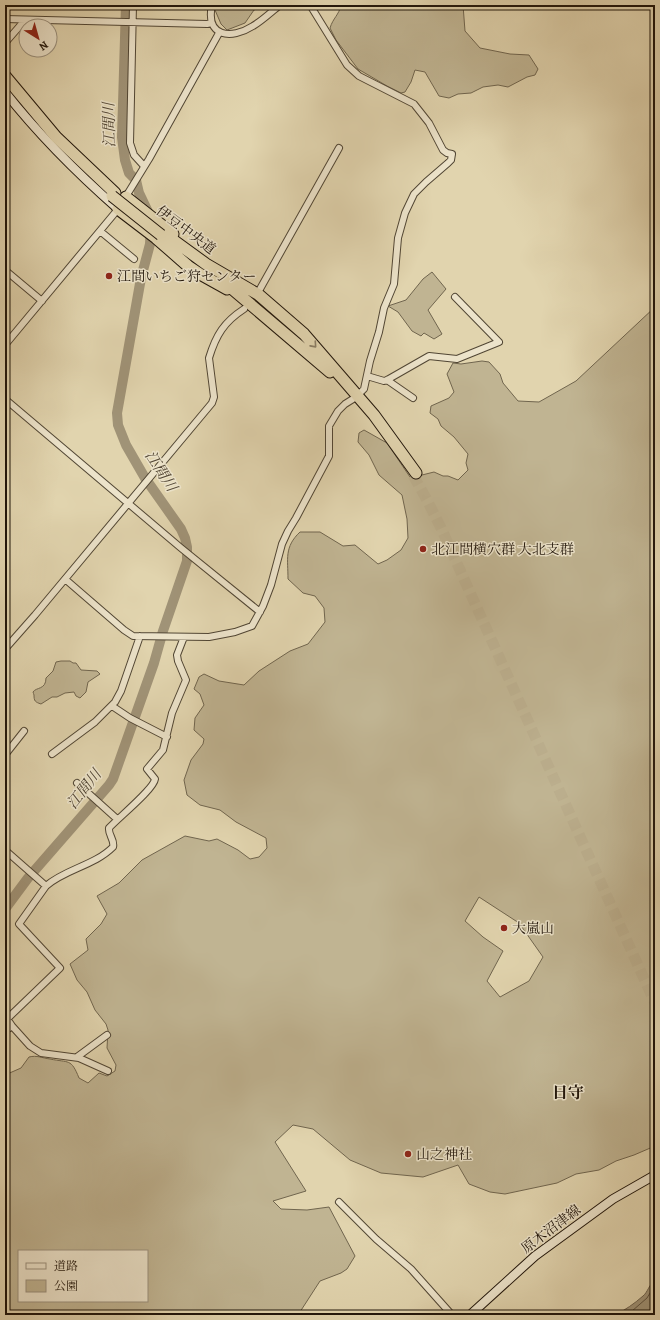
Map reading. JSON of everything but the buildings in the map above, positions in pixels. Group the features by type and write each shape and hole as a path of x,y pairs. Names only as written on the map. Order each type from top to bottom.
{"highway":[{"name":"伊豆中央道","path":"5,76 56,138 113,195"},
{"name":"伊豆中央道","path":"5,83 54,140 86,172 113,195 160,233 206,264 243,292 264,299 304,334 374,415 415,474"},
{"path":"128,192 135,205 160,233"},
{"path":"118,209 134,221 160,233"}],"main road":[{"path":"5,69 26,96 102,177 128,192"},
{"path":"5,92 58,154 91,186 118,209"},
{"name":"原木沼津線","path":"470,1315 535,1256 613,1199 655,1175"}],"street":[{"path":"133,5 131,23 130,143 134,155 144,166"},
{"path":"212,5 211,16 215,30 226,35 252,27 280,5"},
{"path":"310,5 347,65 359,76 414,104 429,124 444,150 447,153 452,154 451,160 414,194 405,213 398,238 394,284 384,308 364,389 360,393"},
{"path":"5,19 18,20"},
{"path":"58,21 131,23 212,23"},
{"path":"5,43 18,27"},
{"path":"5,345 118,209 141,172 219,33"},
{"path":"260,289 339,148"},
{"path":"100,231 134,259"},
{"path":"5,270 42,301"},
{"path":"367,376 384,381 430,356 457,359 499,342 455,297"},
{"path":"5,649 212,403 214,397 209,358 211,352 227,322 244,309"},
{"path":"387,380 414,398"},
{"path":"5,399 181,548 260,612"},
{"path":"64,579 133,636 209,637 249,628 255,623 272,585 284,538 329,456 329,426 338,411 353,399"},
{"path":"52,754 95,722 112,706 121,691 140,636"},
{"path":"108,1071 76,1058 41,1053 30,1046 6,1018 60,968 19,924 46,886 58,877 110,850 114,845 108,830 117,819 154,784 155,779 146,770 163,750 172,713 186,680 176,655 184,637"},
{"path":"112,706 134,720 167,737"},
{"path":"5,755 24,731"},
{"path":"77,783 117,819"},
{"path":"5,850 46,886"},
{"path":"5,1031 12,1026"},
{"path":"76,1058 106,1035"},
{"path":"340,1202 376,1239 411,1269 452,1315"}],"green space":[{"path":"217,5 265,5 254,10 245,23 227,30 221,24 215,10"},
{"path":"341,5 463,5 465,31 480,48 510,54 529,55 538,69 535,75 527,77 508,87 498,85 483,87 471,93 458,94 449,98 439,96 425,72 415,70 411,82 405,92 401,93 358,69 336,40 330,28"},
{"path":"432,272 446,289 428,310 442,334 434,339 424,333 421,336 412,331 398,312 388,306 406,300 423,279"},
{"path":"655,307 655,1146 616,1161 599,1170 576,1174 557,1183 505,1194 490,1192 469,1184 458,1165 423,1177 381,1173 350,1160 313,1129 293,1125 275,1142 306,1191 273,1201 281,1209 307,1210 329,1207 355,1256 347,1269 341,1273 320,1281 298,1315 5,1315 5,1075 21,1068 29,1057 35,1056 69,1062 74,1067 79,1078 88,1083 99,1073 107,1076 115,1071 116,1065 107,1048 108,1030 106,1024 95,1010 87,992 77,980 70,964 88,950 86,939 101,924 107,914 97,896 119,883 142,860 185,836 209,841 217,839 238,850 250,859 259,857 267,848 266,838 236,822 220,810 200,805 187,795 184,780 191,760 203,744 204,739 194,730 195,718 204,705 200,694 194,689 199,677 204,674 219,681 244,685 259,671 290,651 308,644 325,622 324,608 315,596 303,593 288,579 289,548 300,532 320,532 343,546 355,545 378,564 387,560 401,550 408,538 407,519 402,495 379,475 369,455 358,442 359,433 364,430 387,443 412,480 416,480 422,475 434,472 458,480 468,470 466,463 468,454 454,437 441,426 438,419 430,413 431,406 449,398 454,392 447,374 453,363 461,364 482,361 489,362 500,374 503,383 518,401 539,402 576,381","holes":["479,897 519,923 543,957 529,981 500,997 487,981 503,951 483,937 465,921"]},
{"path":"61,661 76,663 81,670 97,671 100,674 88,682 86,692 80,698 76,696 74,692 65,693 57,697 52,697 41,704 37,703 35,701 34,690 44,685 46,678 53,671 56,662"}],"water":[{"path":"655,1281 655,1315 615,1315 640,1299"}],"waterway":[{"name":"江間川","path":"5,909 28,878 113,779 154,663 163,631 187,561 187,547 181,529 145,478 126,445 118,425 117,413 141,278 150,244 151,225 148,212 139,193 136,180 129,173 125,160 122,137 126,5"}],"tunnel":[{"path":"413,475 441,528 655,1003"}],"place":[{"name":"江間いちご狩センター","path":"109,276"},
{"name":"北江間横穴群 大北支群","path":"423,549"},
{"name":"大嵐山","path":"504,928"},
{"name":"山之神社","path":"408,1154"}],"district":[{"name":"日守","path":"568,1093"}]}
